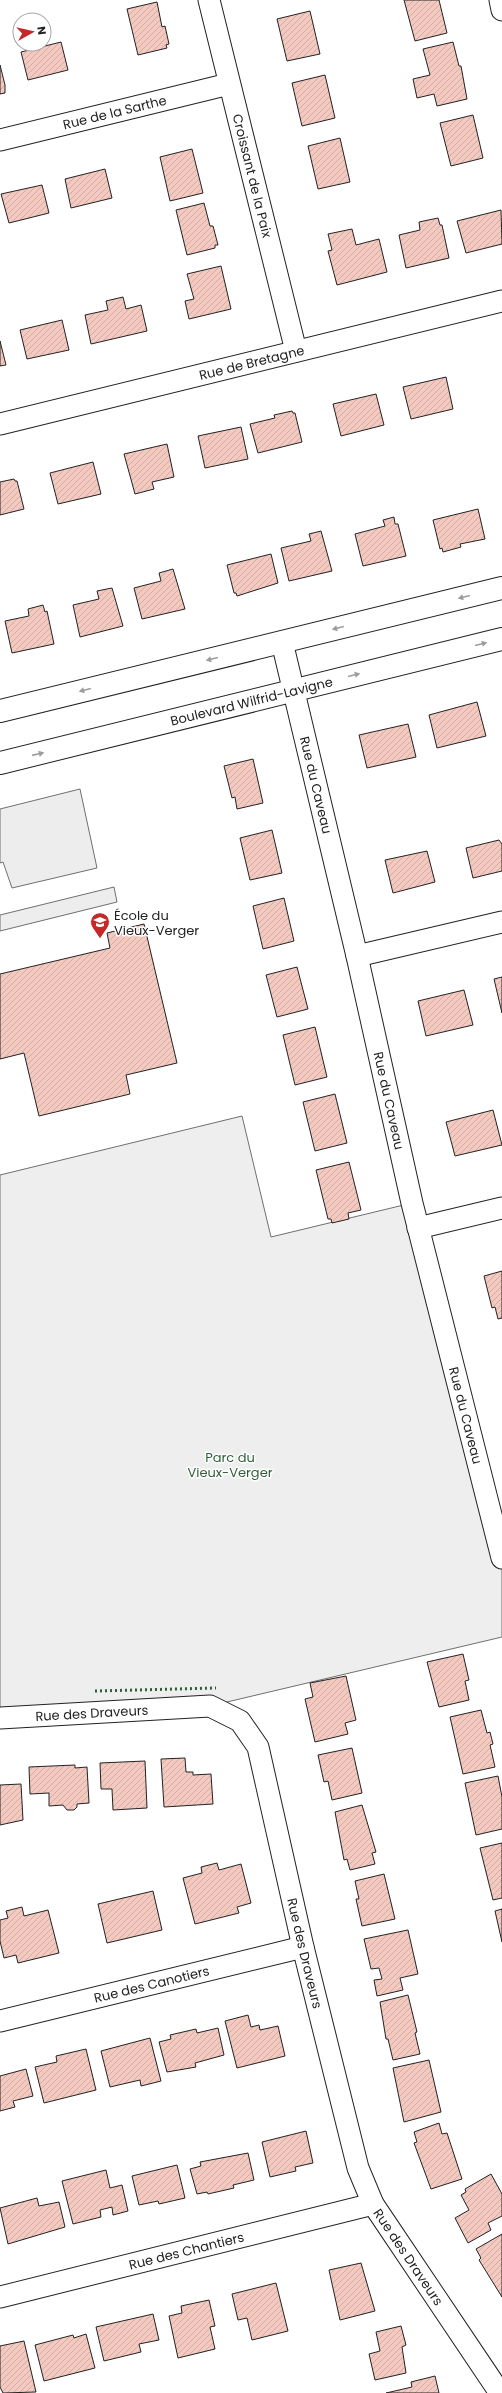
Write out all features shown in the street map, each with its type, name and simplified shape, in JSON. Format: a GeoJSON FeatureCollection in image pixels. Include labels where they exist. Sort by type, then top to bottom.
{"type":"FeatureCollection","features":[{"type":"Feature","properties":{"kind":"main road"},"geometry":{"type":"LineString","coordinates":[[0,711],[502,588]]}},
{"type":"Feature","properties":{"kind":"main road","name":"Boulevard Wilfrid-Lavigne"},"geometry":{"type":"LineString","coordinates":[[0,763],[502,639]]}},
{"type":"Feature","properties":{"kind":"street","name":"Croissant de la Paix"},"geometry":{"type":"LineString","coordinates":[[209,0],[296,351]]}},
{"type":"Feature","properties":{"kind":"street"},"geometry":{"type":"LineString","coordinates":[[500,0],[502,10]]}},
{"type":"Feature","properties":{"kind":"street","name":"Rue de la Sarthe"},"geometry":{"type":"LineString","coordinates":[[0,140],[229,84]]}},
{"type":"Feature","properties":{"kind":"street","name":"Rue de Bretagne"},"geometry":{"type":"LineString","coordinates":[[0,424],[502,300]]}},
{"type":"Feature","properties":{"kind":"street","name":"Rue du Caveau"},"geometry":{"type":"LineString","coordinates":[[282,642],[357,956],[418,1228],[497,1514],[502,1558]]}},
{"type":"Feature","properties":{"kind":"street"},"geometry":{"type":"LineString","coordinates":[[357,956],[502,922]]}},
{"type":"Feature","properties":{"kind":"street"},"geometry":{"type":"LineString","coordinates":[[418,1228],[502,1208]]}},
{"type":"Feature","properties":{"kind":"street","name":"Rue des Draveurs"},"geometry":{"type":"LineString","coordinates":[[0,1718],[210,1706],[240,1721],[258,1746],[303,1947],[358,2168],[373,2204],[500,2393]]}},
{"type":"Feature","properties":{"kind":"street","name":"Rue des Canotiers"},"geometry":{"type":"LineString","coordinates":[[0,2021],[303,1947]]}},
{"type":"Feature","properties":{"kind":"street","name":"Rue des Chantiers"},"geometry":{"type":"LineString","coordinates":[[0,2298],[373,2204]]}},
{"type":"Feature","properties":{"kind":"green space","name":"Parc du Vieux-Verger"},"geometry":{"type":"Polygon","coordinates":[[[242,1116],[271,1237],[412,1203],[502,1558],[502,1637],[210,1706],[0,1718],[0,1175],[242,1116]]]}},
{"type":"Feature","properties":{"kind":"shaded area"},"geometry":{"type":"Polygon","coordinates":[[[80,789],[97,868],[12,888],[3,862],[0,863],[0,809],[80,789]]]}},
{"type":"Feature","properties":{"kind":"shaded area"},"geometry":{"type":"Polygon","coordinates":[[[114,887],[117,902],[0,931],[0,915],[114,887]]]}},
{"type":"Feature","properties":{"kind":"building"},"geometry":{"type":"Polygon","coordinates":[[[404,0],[439,0],[447,33],[415,41],[404,0]]]}},
{"type":"Feature","properties":{"kind":"building"},"geometry":{"type":"Polygon","coordinates":[[[157,2],[162,27],[165,26],[169,44],[166,45],[167,48],[138,55],[127,9],[157,2]]]}},
{"type":"Feature","properties":{"kind":"building"},"geometry":{"type":"Polygon","coordinates":[[[310,11],[320,54],[287,61],[277,19],[310,11]]]}},
{"type":"Feature","properties":{"kind":"building"},"geometry":{"type":"Polygon","coordinates":[[[61,42],[68,70],[28,80],[21,52],[52,52],[52,44],[61,42]]]}},
{"type":"Feature","properties":{"kind":"building"},"geometry":{"type":"Polygon","coordinates":[[[453,42],[459,66],[461,66],[467,99],[437,106],[434,94],[417,98],[413,79],[430,75],[423,49],[453,42]]]}},
{"type":"Feature","properties":{"kind":"building"},"geometry":{"type":"Polygon","coordinates":[[[0,65],[5,85],[5,93],[0,94],[0,65]]]}},
{"type":"Feature","properties":{"kind":"building"},"geometry":{"type":"Polygon","coordinates":[[[325,75],[335,118],[302,126],[292,83],[325,75]]]}},
{"type":"Feature","properties":{"kind":"building"},"geometry":{"type":"Polygon","coordinates":[[[473,115],[483,158],[451,166],[440,123],[473,115]]]}},
{"type":"Feature","properties":{"kind":"building"},"geometry":{"type":"Polygon","coordinates":[[[340,138],[350,182],[318,189],[308,146],[340,138]]]}},
{"type":"Feature","properties":{"kind":"building"},"geometry":{"type":"Polygon","coordinates":[[[192,149],[203,193],[170,201],[160,157],[192,149]]]}},
{"type":"Feature","properties":{"kind":"building"},"geometry":{"type":"Polygon","coordinates":[[[105,169],[112,198],[71,208],[65,179],[105,169]]]}},
{"type":"Feature","properties":{"kind":"building"},"geometry":{"type":"Polygon","coordinates":[[[42,185],[49,213],[9,223],[1,194],[42,185]]]}},
{"type":"Feature","properties":{"kind":"building"},"geometry":{"type":"Polygon","coordinates":[[[204,203],[210,226],[213,226],[218,245],[215,245],[215,248],[187,255],[176,210],[204,203]]]}},
{"type":"Feature","properties":{"kind":"building"},"geometry":{"type":"Polygon","coordinates":[[[501,210],[502,244],[466,253],[457,221],[501,210]]]}},
{"type":"Feature","properties":{"kind":"building"},"geometry":{"type":"Polygon","coordinates":[[[438,218],[440,225],[442,225],[449,258],[406,268],[399,235],[420,230],[419,222],[438,218]]]}},
{"type":"Feature","properties":{"kind":"building"},"geometry":{"type":"Polygon","coordinates":[[[352,229],[356,245],[379,239],[387,272],[337,285],[328,251],[332,250],[328,234],[352,229]]]}},
{"type":"Feature","properties":{"kind":"building"},"geometry":{"type":"Polygon","coordinates":[[[221,266],[231,309],[189,319],[185,301],[194,299],[187,274],[221,266]]]}},
{"type":"Feature","properties":{"kind":"building"},"geometry":{"type":"Polygon","coordinates":[[[123,297],[126,309],[141,305],[147,331],[91,344],[85,315],[108,310],[106,301],[123,297]]]}},
{"type":"Feature","properties":{"kind":"building"},"geometry":{"type":"Polygon","coordinates":[[[62,320],[69,350],[27,359],[20,330],[62,320]]]}},
{"type":"Feature","properties":{"kind":"building"},"geometry":{"type":"Polygon","coordinates":[[[0,341],[6,365],[0,366],[0,341]]]}},
{"type":"Feature","properties":{"kind":"building"},"geometry":{"type":"Polygon","coordinates":[[[446,377],[453,409],[411,419],[403,387],[446,377]]]}},
{"type":"Feature","properties":{"kind":"building"},"geometry":{"type":"Polygon","coordinates":[[[376,394],[384,425],[341,436],[333,404],[376,394]]]}},
{"type":"Feature","properties":{"kind":"building"},"geometry":{"type":"Polygon","coordinates":[[[292,411],[295,413],[302,442],[258,453],[250,424],[275,418],[274,415],[292,411]]]}},
{"type":"Feature","properties":{"kind":"building"},"geometry":{"type":"Polygon","coordinates":[[[241,427],[248,459],[205,468],[198,436],[241,427]]]}},
{"type":"Feature","properties":{"kind":"building"},"geometry":{"type":"Polygon","coordinates":[[[167,444],[174,477],[152,482],[154,489],[135,494],[124,454],[167,444]]]}},
{"type":"Feature","properties":{"kind":"building"},"geometry":{"type":"Polygon","coordinates":[[[93,462],[101,494],[58,504],[50,473],[93,462]]]}},
{"type":"Feature","properties":{"kind":"building"},"geometry":{"type":"Polygon","coordinates":[[[14,479],[17,481],[24,509],[0,515],[0,482],[14,479]]]}},
{"type":"Feature","properties":{"kind":"building"},"geometry":{"type":"Polygon","coordinates":[[[478,509],[485,539],[460,544],[461,547],[443,552],[442,548],[440,549],[433,520],[478,509]]]}},
{"type":"Feature","properties":{"kind":"building"},"geometry":{"type":"Polygon","coordinates":[[[394,517],[395,524],[398,524],[406,556],[363,566],[355,534],[385,526],[383,520],[394,517]]]}},
{"type":"Feature","properties":{"kind":"building"},"geometry":{"type":"Polygon","coordinates":[[[321,531],[332,571],[289,581],[281,548],[311,541],[309,534],[321,531]]]}},
{"type":"Feature","properties":{"kind":"building"},"geometry":{"type":"Polygon","coordinates":[[[271,554],[278,583],[237,596],[236,593],[234,593],[227,565],[271,554]]]}},
{"type":"Feature","properties":{"kind":"building"},"geometry":{"type":"Polygon","coordinates":[[[173,569],[185,609],[142,619],[134,588],[161,581],[159,573],[173,569]]]}},
{"type":"Feature","properties":{"kind":"building"},"geometry":{"type":"Polygon","coordinates":[[[112,588],[123,626],[80,637],[73,605],[99,599],[97,591],[112,588]]]}},
{"type":"Feature","properties":{"kind":"building"},"geometry":{"type":"Polygon","coordinates":[[[43,605],[45,612],[47,611],[54,644],[12,653],[5,621],[29,616],[28,609],[43,605]]]}},
{"type":"Feature","properties":{"kind":"building"},"geometry":{"type":"Polygon","coordinates":[[[477,702],[486,736],[437,748],[429,715],[477,702]]]}},
{"type":"Feature","properties":{"kind":"building"},"geometry":{"type":"Polygon","coordinates":[[[408,724],[416,757],[367,768],[359,735],[408,724]]]}},
{"type":"Feature","properties":{"kind":"building"},"geometry":{"type":"Polygon","coordinates":[[[253,759],[263,803],[237,809],[235,797],[232,798],[224,766],[253,759]]]}},
{"type":"Feature","properties":{"kind":"building"},"geometry":{"type":"Polygon","coordinates":[[[272,830],[282,873],[250,880],[240,838],[272,830]]]}},
{"type":"Feature","properties":{"kind":"building"},"geometry":{"type":"Polygon","coordinates":[[[499,840],[502,844],[502,871],[473,878],[466,848],[499,840]]]}},
{"type":"Feature","properties":{"kind":"building"},"geometry":{"type":"Polygon","coordinates":[[[427,851],[435,882],[393,893],[385,860],[427,851]]]}},
{"type":"Feature","properties":{"kind":"building"},"geometry":{"type":"Polygon","coordinates":[[[284,898],[294,941],[263,949],[253,906],[284,898]]]}},
{"type":"Feature","properties":{"kind":"building"},"geometry":{"type":"Polygon","coordinates":[[[144,924],[177,1063],[126,1075],[130,1094],[39,1116],[24,1053],[0,1059],[0,974],[110,948],[107,933],[144,924]]]}},
{"type":"Feature","properties":{"kind":"building"},"geometry":{"type":"Polygon","coordinates":[[[297,967],[308,1009],[277,1017],[266,975],[297,967]]]}},
{"type":"Feature","properties":{"kind":"building"},"geometry":{"type":"Polygon","coordinates":[[[502,977],[502,1013],[494,979],[502,977]]]}},
{"type":"Feature","properties":{"kind":"building"},"geometry":{"type":"Polygon","coordinates":[[[464,990],[473,1025],[426,1036],[418,1001],[464,990]]]}},
{"type":"Feature","properties":{"kind":"building"},"geometry":{"type":"Polygon","coordinates":[[[315,1027],[327,1077],[295,1085],[283,1035],[315,1027]]]}},
{"type":"Feature","properties":{"kind":"building"},"geometry":{"type":"Polygon","coordinates":[[[335,1094],[347,1143],[315,1151],[303,1102],[335,1094]]]}},
{"type":"Feature","properties":{"kind":"building"},"geometry":{"type":"Polygon","coordinates":[[[493,1110],[502,1145],[455,1156],[446,1122],[493,1110]]]}},
{"type":"Feature","properties":{"kind":"building"},"geometry":{"type":"Polygon","coordinates":[[[349,1162],[361,1210],[348,1213],[349,1219],[332,1223],[331,1219],[328,1219],[316,1170],[349,1162]]]}},
{"type":"Feature","properties":{"kind":"building"},"geometry":{"type":"Polygon","coordinates":[[[502,1271],[502,1318],[498,1319],[495,1307],[492,1308],[484,1276],[502,1271]]]}},
{"type":"Feature","properties":{"kind":"building"},"geometry":{"type":"Polygon","coordinates":[[[463,1654],[469,1680],[465,1681],[469,1700],[439,1707],[427,1662],[463,1654]]]}},
{"type":"Feature","properties":{"kind":"building"},"geometry":{"type":"Polygon","coordinates":[[[346,1676],[356,1720],[345,1723],[348,1734],[315,1742],[305,1699],[313,1697],[310,1683],[346,1676]]]}},
{"type":"Feature","properties":{"kind":"building"},"geometry":{"type":"Polygon","coordinates":[[[481,1710],[487,1733],[490,1732],[493,1744],[490,1745],[495,1767],[463,1774],[450,1717],[481,1710]]]}},
{"type":"Feature","properties":{"kind":"building"},"geometry":{"type":"Polygon","coordinates":[[[352,1748],[362,1793],[332,1800],[328,1781],[324,1782],[318,1755],[352,1748]]]}},
{"type":"Feature","properties":{"kind":"building"},"geometry":{"type":"Polygon","coordinates":[[[185,1758],[186,1772],[193,1772],[193,1775],[211,1774],[213,1804],[164,1807],[161,1759],[185,1758]]]}},
{"type":"Feature","properties":{"kind":"building"},"geometry":{"type":"Polygon","coordinates":[[[145,1761],[147,1808],[113,1810],[112,1789],[101,1789],[100,1763],[145,1761]]]}},
{"type":"Feature","properties":{"kind":"building"},"geometry":{"type":"Polygon","coordinates":[[[75,1765],[75,1768],[87,1767],[89,1803],[77,1804],[77,1807],[74,1810],[67,1810],[63,1805],[49,1806],[49,1793],[30,1794],[29,1767],[75,1765]]]}},
{"type":"Feature","properties":{"kind":"building"},"geometry":{"type":"Polygon","coordinates":[[[498,1776],[502,1797],[502,1829],[476,1835],[465,1783],[498,1776]]]}},
{"type":"Feature","properties":{"kind":"building"},"geometry":{"type":"Polygon","coordinates":[[[21,1784],[23,1820],[0,1825],[0,1785],[21,1784]]]}},
{"type":"Feature","properties":{"kind":"building"},"geometry":{"type":"Polygon","coordinates":[[[362,1805],[376,1852],[372,1853],[375,1864],[350,1870],[347,1859],[344,1860],[335,1812],[362,1805]]]}},
{"type":"Feature","properties":{"kind":"building"},"geometry":{"type":"Polygon","coordinates":[[[502,1843],[502,1898],[493,1900],[480,1848],[502,1843]]]}},
{"type":"Feature","properties":{"kind":"building"},"geometry":{"type":"Polygon","coordinates":[[[217,1863],[219,1870],[241,1864],[251,1903],[237,1907],[239,1913],[195,1924],[183,1878],[202,1873],[201,1867],[217,1863]]]}},
{"type":"Feature","properties":{"kind":"building"},"geometry":{"type":"Polygon","coordinates":[[[384,1874],[395,1919],[362,1926],[356,1899],[359,1899],[355,1881],[384,1874]]]}},
{"type":"Feature","properties":{"kind":"building"},"geometry":{"type":"Polygon","coordinates":[[[153,1891],[162,1930],[107,1943],[98,1904],[153,1891]]]}},
{"type":"Feature","properties":{"kind":"building"},"geometry":{"type":"Polygon","coordinates":[[[22,1907],[24,1916],[48,1910],[59,1953],[18,1963],[16,1955],[4,1958],[0,1941],[0,1920],[8,1918],[6,1911],[22,1907]]]}},
{"type":"Feature","properties":{"kind":"building"},"geometry":{"type":"Polygon","coordinates":[[[502,1909],[502,1942],[495,1911],[502,1909]]]}},
{"type":"Feature","properties":{"kind":"building"},"geometry":{"type":"Polygon","coordinates":[[[408,1930],[418,1974],[400,1978],[403,1990],[377,1996],[374,1980],[382,1979],[379,1968],[371,1969],[364,1939],[408,1930]]]}},
{"type":"Feature","properties":{"kind":"building"},"geometry":{"type":"Polygon","coordinates":[[[408,1995],[417,2032],[415,2033],[420,2054],[393,2060],[388,2039],[386,2039],[380,2002],[408,1995]]]}},
{"type":"Feature","properties":{"kind":"building"},"geometry":{"type":"Polygon","coordinates":[[[248,2015],[251,2027],[259,2025],[260,2030],[278,2026],[285,2056],[237,2068],[225,2021],[248,2015]]]}},
{"type":"Feature","properties":{"kind":"building"},"geometry":{"type":"Polygon","coordinates":[[[218,2028],[224,2055],[195,2063],[196,2067],[167,2072],[159,2042],[171,2039],[170,2035],[196,2029],[197,2033],[218,2028]]]}},
{"type":"Feature","properties":{"kind":"building"},"geometry":{"type":"Polygon","coordinates":[[[150,2038],[161,2081],[141,2086],[140,2080],[110,2087],[101,2051],[150,2038]]]}},
{"type":"Feature","properties":{"kind":"building"},"geometry":{"type":"Polygon","coordinates":[[[86,2049],[96,2090],[44,2103],[35,2067],[57,2062],[56,2056],[86,2049]]]}},
{"type":"Feature","properties":{"kind":"building"},"geometry":{"type":"Polygon","coordinates":[[[429,2060],[441,2112],[404,2122],[393,2068],[429,2060]]]}},
{"type":"Feature","properties":{"kind":"building"},"geometry":{"type":"Polygon","coordinates":[[[26,2069],[33,2096],[13,2101],[15,2107],[0,2111],[0,2076],[26,2069]]]}},
{"type":"Feature","properties":{"kind":"building"},"geometry":{"type":"Polygon","coordinates":[[[439,2123],[442,2134],[447,2133],[462,2179],[431,2189],[414,2143],[417,2142],[414,2132],[439,2123]]]}},
{"type":"Feature","properties":{"kind":"building"},"geometry":{"type":"Polygon","coordinates":[[[306,2131],[313,2163],[295,2167],[296,2171],[270,2177],[262,2142],[306,2131]]]}},
{"type":"Feature","properties":{"kind":"building"},"geometry":{"type":"Polygon","coordinates":[[[248,2153],[254,2180],[233,2185],[234,2188],[208,2194],[207,2192],[197,2194],[190,2169],[201,2166],[200,2162],[248,2153]]]}},
{"type":"Feature","properties":{"kind":"building"},"geometry":{"type":"Polygon","coordinates":[[[177,2165],[185,2198],[159,2204],[158,2201],[139,2205],[132,2176],[177,2165]]]}},
{"type":"Feature","properties":{"kind":"building"},"geometry":{"type":"Polygon","coordinates":[[[106,2170],[110,2188],[122,2185],[128,2211],[113,2215],[112,2207],[100,2210],[101,2217],[73,2224],[62,2181],[106,2170]]]}},
{"type":"Feature","properties":{"kind":"building"},"geometry":{"type":"Polygon","coordinates":[[[491,2174],[502,2194],[502,2216],[488,2223],[491,2230],[468,2243],[455,2218],[469,2210],[461,2195],[466,2192],[465,2189],[491,2174]]]}},
{"type":"Feature","properties":{"kind":"building"},"geometry":{"type":"Polygon","coordinates":[[[37,2198],[39,2206],[59,2202],[65,2227],[8,2244],[0,2208],[37,2198]]]}},
{"type":"Feature","properties":{"kind":"building"},"geometry":{"type":"Polygon","coordinates":[[[502,2234],[502,2297],[479,2260],[481,2258],[476,2249],[502,2234]]]}},
{"type":"Feature","properties":{"kind":"building"},"geometry":{"type":"Polygon","coordinates":[[[361,2263],[375,2311],[340,2320],[329,2270],[361,2263]]]}},
{"type":"Feature","properties":{"kind":"building"},"geometry":{"type":"Polygon","coordinates":[[[276,2283],[288,2331],[252,2340],[247,2318],[238,2320],[232,2294],[276,2283]]]}},
{"type":"Feature","properties":{"kind":"building"},"geometry":{"type":"Polygon","coordinates":[[[209,2300],[215,2326],[210,2327],[215,2349],[178,2358],[169,2316],[182,2313],[181,2306],[209,2300]]]}},
{"type":"Feature","properties":{"kind":"building"},"geometry":{"type":"Polygon","coordinates":[[[153,2314],[159,2340],[139,2344],[141,2352],[104,2361],[96,2327],[153,2314]]]}},
{"type":"Feature","properties":{"kind":"building"},"geometry":{"type":"Polygon","coordinates":[[[401,2326],[406,2345],[402,2347],[406,2373],[375,2380],[369,2354],[380,2351],[376,2332],[401,2326]]]}},
{"type":"Feature","properties":{"kind":"building"},"geometry":{"type":"Polygon","coordinates":[[[86,2334],[95,2368],[44,2381],[35,2345],[73,2335],[74,2338],[86,2334]]]}},
{"type":"Feature","properties":{"kind":"building"},"geometry":{"type":"Polygon","coordinates":[[[24,2341],[36,2392],[3,2393],[0,2387],[0,2346],[24,2341]]]}},
{"type":"Feature","properties":{"kind":"building"},"geometry":{"type":"Polygon","coordinates":[[[435,2376],[439,2393],[386,2393],[412,2387],[411,2382],[435,2376]]]}},
{"type":"Feature","properties":{"kind":"hedge"},"geometry":{"type":"LineString","coordinates":[[95,1691],[216,1688]]}},
{"type":"Feature","properties":{"kind":"place","name":"École du Vieux-Verger"},"geometry":{"type":"Point","coordinates":[100,939]}}]}
